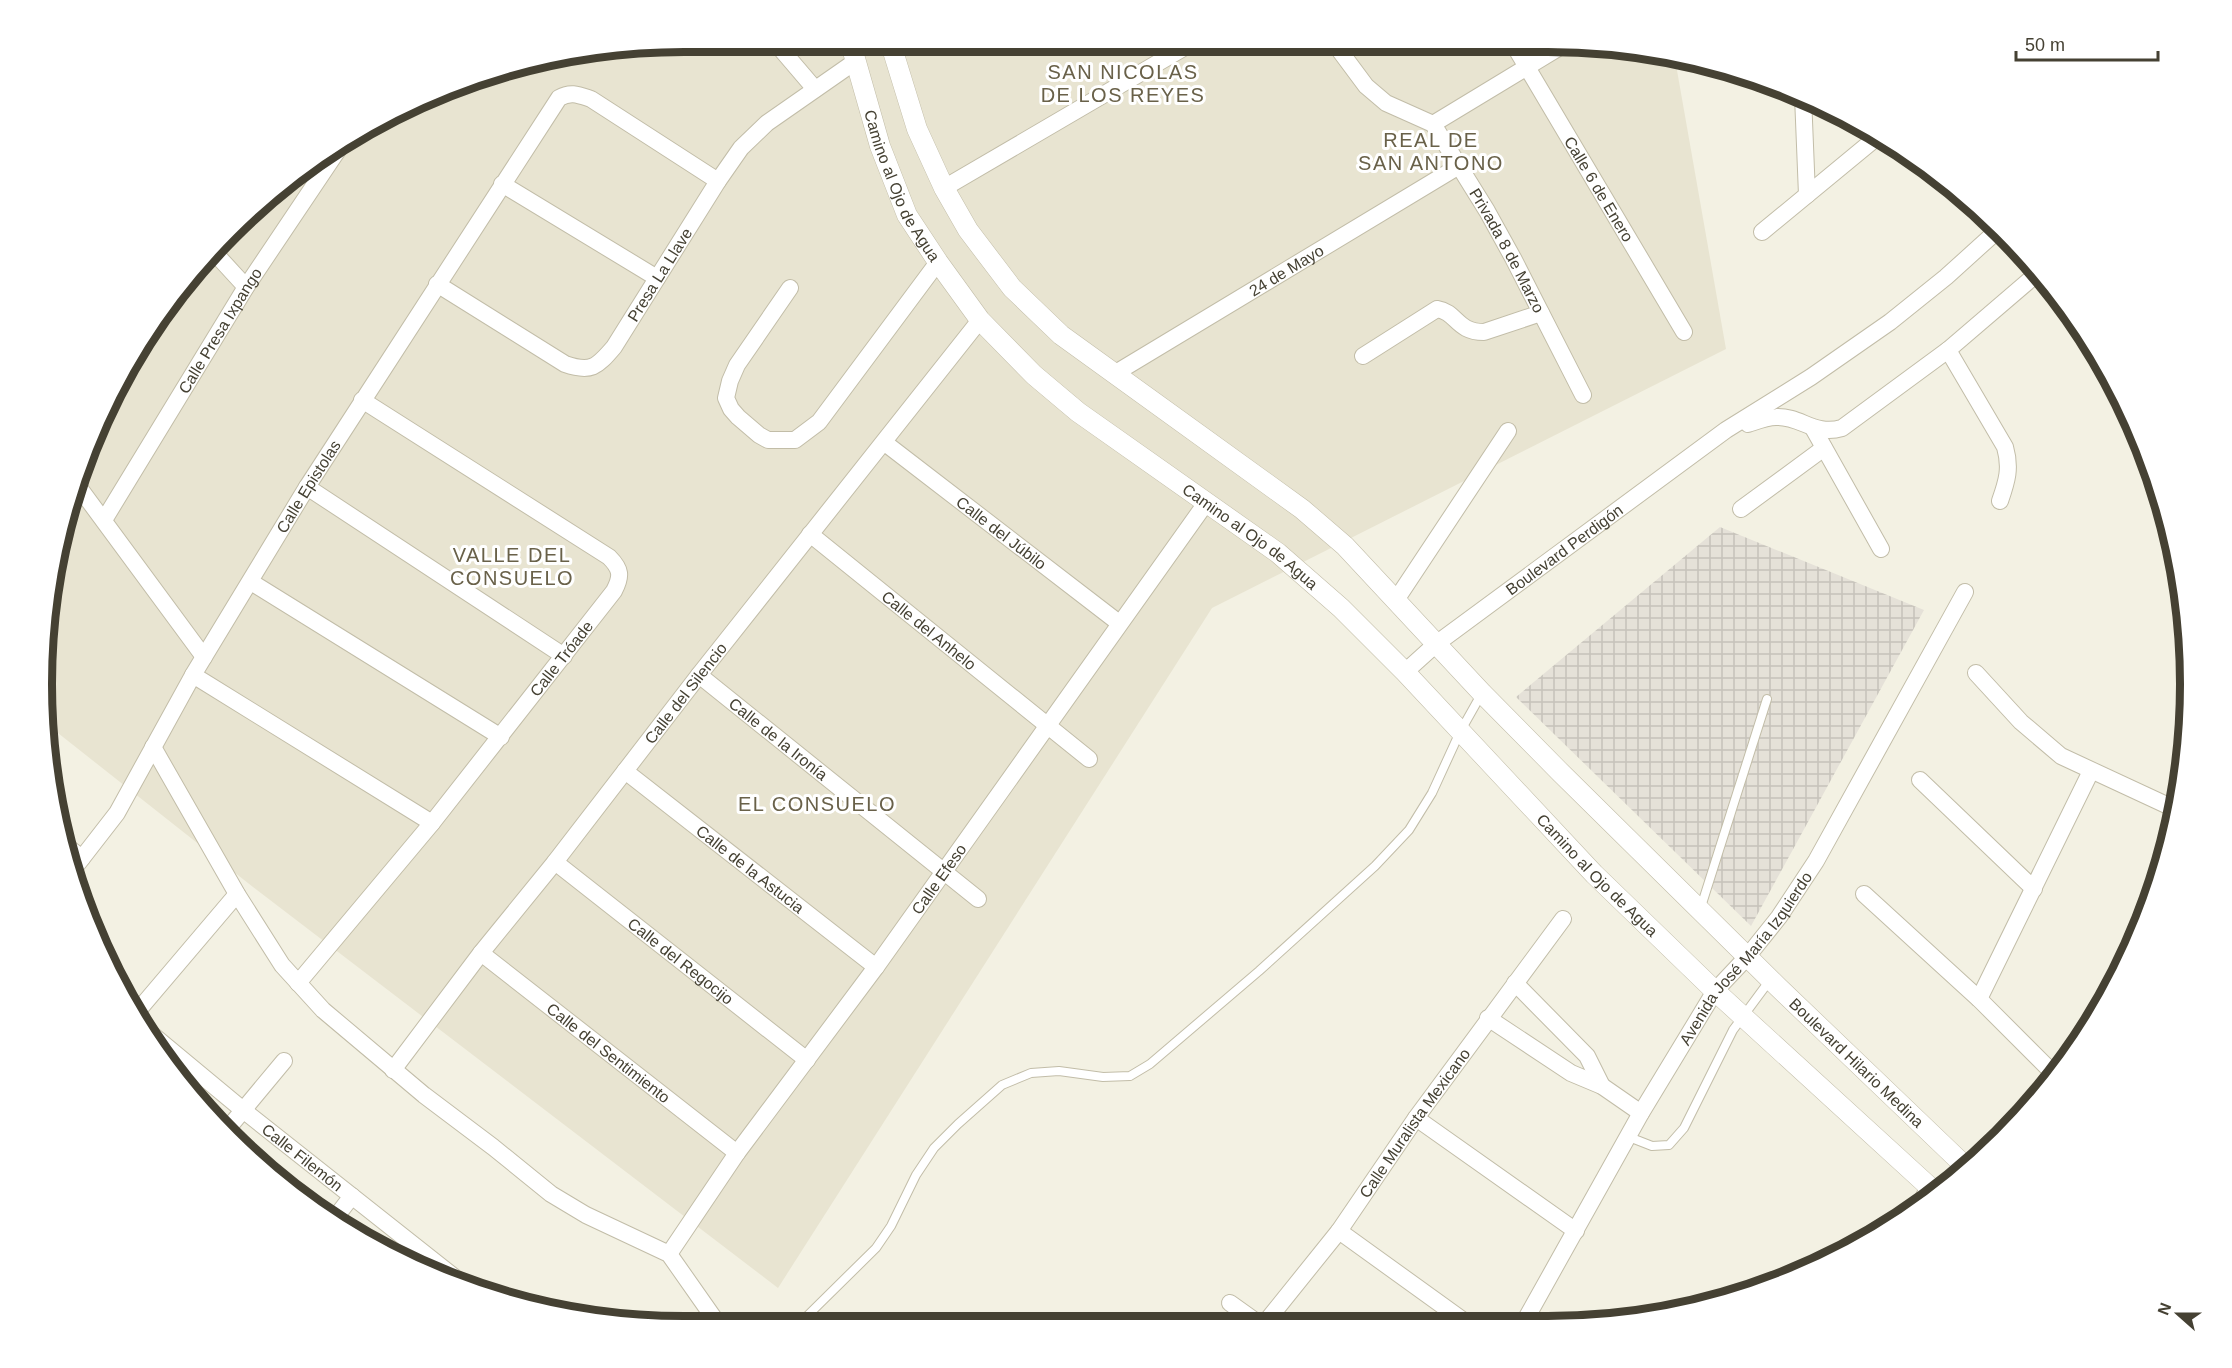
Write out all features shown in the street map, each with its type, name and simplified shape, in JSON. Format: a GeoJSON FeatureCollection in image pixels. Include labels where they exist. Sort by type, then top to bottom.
{"type":"FeatureCollection","features":[{"type":"Feature","properties":{"kind":"street"},"geometry":{"type":"LineString","coordinates":[[783,52],[815,89]]}},
{"type":"Feature","properties":{"kind":"street","name":"Camino al Ojo de Agua"},"geometry":{"type":"LineString","coordinates":[[893,52],[917,129],[944,188],[968,230],[1012,288],[1061,335],[1302,509],[1345,546],[1482,693],[1747,957]]}},
{"type":"Feature","properties":{"kind":"street"},"geometry":{"type":"LineString","coordinates":[[944,188],[1178,52]]}},
{"type":"Feature","properties":{"kind":"street"},"geometry":{"type":"LineString","coordinates":[[1340,52],[1366,86],[1386,103],[1433,124],[1551,52]]}},
{"type":"Feature","properties":{"kind":"street","name":"Calle 6 de Enero"},"geometry":{"type":"LineString","coordinates":[[1518,52],[1684,332]]}},
{"type":"Feature","properties":{"kind":"street","name":"Presa La Llave"},"geometry":{"type":"LineString","coordinates":[[436,284],[565,364],[579,369],[590,369],[602,361],[614,347],[741,148],[767,123],[815,89],[854,54]]}},
{"type":"Feature","properties":{"kind":"street","name":"Camino al Ojo de Agua"},"geometry":{"type":"LineString","coordinates":[[854,54],[880,146],[907,214],[980,320],[1034,375],[1078,412],[1278,553],[1341,608],[1405,672],[1594,874],[1715,992]]}},
{"type":"Feature","properties":{"kind":"street","name":"Calle Epistolas"},"geometry":{"type":"LineString","coordinates":[[79,863],[117,813],[193,675],[307,487],[552,107],[566,94],[577,94],[591,99],[718,181]]}},
{"type":"Feature","properties":{"kind":"street"},"geometry":{"type":"LineString","coordinates":[[1803,107],[1807,195]]}},
{"type":"Feature","properties":{"kind":"street","name":"Privada 8 de Marzo"},"geometry":{"type":"LineString","coordinates":[[1433,124],[1514,258],[1583,395]]}},
{"type":"Feature","properties":{"kind":"street"},"geometry":{"type":"LineString","coordinates":[[1762,232],[1872,142]]}},
{"type":"Feature","properties":{"kind":"street","name":"Calle Presa Ixpango"},"geometry":{"type":"LineString","coordinates":[[104,520],[246,287],[331,161]]}},
{"type":"Feature","properties":{"kind":"street","name":"24 de Mayo"},"geometry":{"type":"LineString","coordinates":[[1114,374],[1459,166]]}},
{"type":"Feature","properties":{"kind":"street"},"geometry":{"type":"LineString","coordinates":[[502,184],[657,278]]}},
{"type":"Feature","properties":{"kind":"street","name":"Boulevard Perdigón"},"geometry":{"type":"LineString","coordinates":[[1405,672],[1436,644],[1726,430],[1812,377],[1890,322],[1946,277],[1993,235]]}},
{"type":"Feature","properties":{"kind":"street"},"geometry":{"type":"LineString","coordinates":[[219,257],[246,287]]}},
{"type":"Feature","properties":{"kind":"street"},"geometry":{"type":"LineString","coordinates":[[790,288],[738,365],[730,381],[726,398],[738,417],[768,440],[795,440],[819,422],[938,262]]}},
{"type":"Feature","properties":{"kind":"street","name":"Boulevard Perdigón"},"geometry":{"type":"LineString","coordinates":[[1726,430],[1776,417],[1787,418],[1830,432],[1842,428],[1948,350],[2031,278]]}},
{"type":"Feature","properties":{"kind":"street"},"geometry":{"type":"LineString","coordinates":[[1363,356],[1437,309],[1446,311],[1462,328],[1474,332],[1484,332],[1541,313]]}},
{"type":"Feature","properties":{"kind":"street","name":"Calle del Silencio"},"geometry":{"type":"LineString","coordinates":[[393,1070],[481,953],[980,320]]}},
{"type":"Feature","properties":{"kind":"street"},"geometry":{"type":"LineString","coordinates":[[1948,350],[2005,447],[2009,461],[2009,476],[2001,501]]}},
{"type":"Feature","properties":{"kind":"street","name":"Calle Tróade"},"geometry":{"type":"LineString","coordinates":[[298,983],[432,824],[614,591],[620,579],[619,567],[609,557],[362,400]]}},
{"type":"Feature","properties":{"kind":"street"},"geometry":{"type":"LineString","coordinates":[[1813,428],[1881,549]]}},
{"type":"Feature","properties":{"kind":"street"},"geometry":{"type":"LineString","coordinates":[[1396,600],[1508,430]]}},
{"type":"Feature","properties":{"kind":"street","name":"Calle del Júbilo"},"geometry":{"type":"LineString","coordinates":[[885,443],[1119,623]]}},
{"type":"Feature","properties":{"kind":"street"},"geometry":{"type":"LineString","coordinates":[[1741,509],[1824,448]]}},
{"type":"Feature","properties":{"kind":"street"},"geometry":{"type":"LineString","coordinates":[[307,487],[564,656]]}},
{"type":"Feature","properties":{"kind":"street"},"geometry":{"type":"LineString","coordinates":[[83,492],[204,657]]}},
{"type":"Feature","properties":{"kind":"street","name":"Calle Efeso"},"geometry":{"type":"LineString","coordinates":[[669,1254],[737,1152],[876,967],[1206,503]]}},
{"type":"Feature","properties":{"kind":"street","name":"Calle del Anhelo"},"geometry":{"type":"LineString","coordinates":[[810,534],[1089,759]]}},
{"type":"Feature","properties":{"kind":"street"},"geometry":{"type":"LineString","coordinates":[[251,582],[501,737]]}},
{"type":"Feature","properties":{"kind":"street","name":"Avenida José María Izquierdo"},"geometry":{"type":"LineString","coordinates":[[1528,1316],[1641,1113],[1715,992],[1779,917],[1816,861],[1965,592]]}},
{"type":"Feature","properties":{"kind":"street"},"geometry":{"type":"LineString","coordinates":[[1976,673],[2021,722],[2061,756],[2167,805]]}},
{"type":"Feature","properties":{"kind":"street"},"geometry":{"type":"LineString","coordinates":[[193,675],[432,824]]}},
{"type":"Feature","properties":{"kind":"street","name":"Calle de la Ironía"},"geometry":{"type":"LineString","coordinates":[[699,675],[978,899]]}},
{"type":"Feature","properties":{"kind":"street"},"geometry":{"type":"LineString","coordinates":[[153,747],[237,894],[282,965],[323,1010],[393,1070],[551,1194],[586,1215],[669,1254],[712,1316]]}},
{"type":"Feature","properties":{"kind":"street","name":"Calle de la Astucia"},"geometry":{"type":"LineString","coordinates":[[625,771],[876,967]]}},
{"type":"Feature","properties":{"kind":"street"},"geometry":{"type":"LineString","coordinates":[[1979,999],[2091,771]]}},
{"type":"Feature","properties":{"kind":"street"},"geometry":{"type":"LineString","coordinates":[[1920,780],[2034,889]]}},
{"type":"Feature","properties":{"kind":"street","name":"Calle del Regocijo"},"geometry":{"type":"LineString","coordinates":[[555,862],[807,1060]]}},
{"type":"Feature","properties":{"kind":"street"},"geometry":{"type":"LineString","coordinates":[[141,1007],[237,894]]}},
{"type":"Feature","properties":{"kind":"street"},"geometry":{"type":"LineString","coordinates":[[1864,894],[1979,999],[2049,1069]]}},
{"type":"Feature","properties":{"kind":"street","name":"Calle Muralista Mexicano"},"geometry":{"type":"LineString","coordinates":[[1271,1316],[1338,1231],[1488,1018],[1563,919]]}},
{"type":"Feature","properties":{"kind":"street","name":"Calle del Sentimiento"},"geometry":{"type":"LineString","coordinates":[[481,953],[737,1152]]}},
{"type":"Feature","properties":{"kind":"street","name":"Boulevard Hilario Medina"},"geometry":{"type":"LineString","coordinates":[[1747,957],[1961,1162]]}},
{"type":"Feature","properties":{"kind":"street"},"geometry":{"type":"LineString","coordinates":[[1515,983],[1587,1056],[1602,1086]]}},
{"type":"Feature","properties":{"kind":"street"},"geometry":{"type":"LineString","coordinates":[[1715,992],[1743,1016],[1924,1191]]}},
{"type":"Feature","properties":{"kind":"street"},"geometry":{"type":"LineString","coordinates":[[1488,1018],[1571,1073],[1602,1086],[1641,1113]]}},
{"type":"Feature","properties":{"kind":"street","name":"Calle Filemón"},"geometry":{"type":"LineString","coordinates":[[169,1048],[441,1267]]}},
{"type":"Feature","properties":{"kind":"street"},"geometry":{"type":"LineString","coordinates":[[231,1125],[284,1061]]}},
{"type":"Feature","properties":{"kind":"street"},"geometry":{"type":"LineString","coordinates":[[1416,1118],[1576,1231]]}},
{"type":"Feature","properties":{"kind":"street"},"geometry":{"type":"LineString","coordinates":[[339,1213],[352,1196]]}},
{"type":"Feature","properties":{"kind":"street"},"geometry":{"type":"LineString","coordinates":[[1338,1231],[1457,1316]]}},
{"type":"Feature","properties":{"kind":"street"},"geometry":{"type":"LineString","coordinates":[[1230,1303],[1248,1316]]}},
{"type":"Feature","properties":{"kind":"lane"},"geometry":{"type":"LineString","coordinates":[[807,1316],[876,1248],[891,1226],[916,1175],[934,1148],[1002,1085],[1031,1073],[1059,1071],[1103,1077],[1130,1076],[1150,1065],[1375,866],[1408,830],[1432,793],[1460,732],[1482,693]]}},
{"type":"Feature","properties":{"kind":"lane"},"geometry":{"type":"LineString","coordinates":[[1700,910],[1767,699]]}},
{"type":"Feature","properties":{"kind":"lane"},"geometry":{"type":"LineString","coordinates":[[1629,1137],[1652,1146],[1669,1145],[1684,1128],[1733,1030],[1770,980]]}},
{"type":"Feature","properties":{"kind":"shaded area"},"geometry":{"type":"Polygon","coordinates":[[[684,52],[1548,52],[1630,58],[1676,66],[1726,349],[1212,608],[778,1288],[253,887],[55,730],[52,684],[58,602],[74,521],[86,481],[118,405],[159,333],[209,268],[237,237],[300,183],[368,137],[442,101],[481,86],[561,65],[643,54],[684,52]]]}},
{"type":"Feature","properties":{"kind":"shaded area"},"geometry":{"type":"Polygon","coordinates":[[[1720,527],[1924,610],[1751,926],[1516,697],[1720,527]]]}},
{"type":"Feature","properties":{"kind":"district","name":"SAN NICOLAS DE LOS REYES"},"geometry":{"type":"Point","coordinates":[1123,84]}},
{"type":"Feature","properties":{"kind":"district","name":"REAL DE SAN ANTONO"},"geometry":{"type":"Point","coordinates":[1431,152]}},
{"type":"Feature","properties":{"kind":"district","name":"VALLE DEL CONSUELO"},"geometry":{"type":"Point","coordinates":[512,566]}},
{"type":"Feature","properties":{"kind":"district","name":"EL CONSUELO"},"geometry":{"type":"Point","coordinates":[817,804]}}]}
